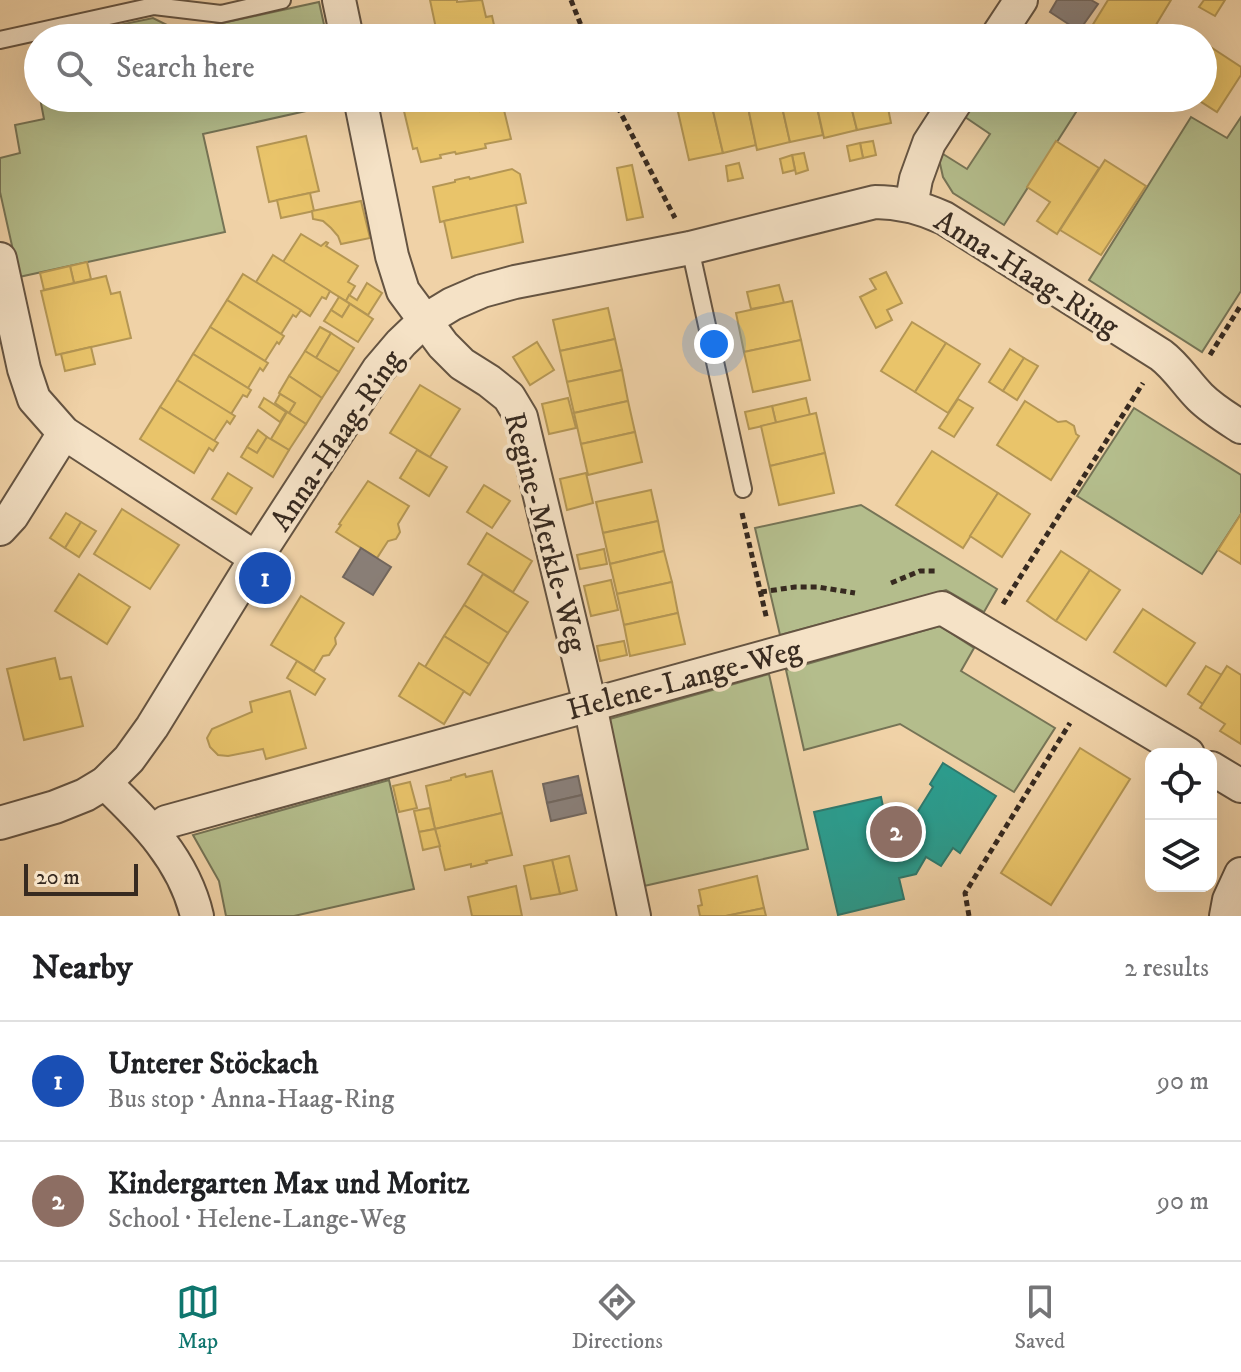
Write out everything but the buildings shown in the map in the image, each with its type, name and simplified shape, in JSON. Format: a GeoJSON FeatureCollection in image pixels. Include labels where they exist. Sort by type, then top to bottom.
{"type":"FeatureCollection","features":[{"type":"Feature","properties":{"kind":"street"},"geometry":{"type":"LineString","coordinates":[[339,0],[344,24]]}},
{"type":"Feature","properties":{"kind":"street"},"geometry":{"type":"LineString","coordinates":[[1005,24],[1021,0]]}},
{"type":"Feature","properties":{"kind":"street","name":"Regine-Merkle-Weg"},"geometry":{"type":"LineString","coordinates":[[363,112],[392,256],[403,291],[443,345],[462,364],[509,397],[521,417],[590,705],[634,916]]}},
{"type":"Feature","properties":{"kind":"street"},"geometry":{"type":"LineString","coordinates":[[911,206],[916,179],[929,143],[949,112]]}},
{"type":"Feature","properties":{"kind":"street","name":"Anna-Haag-Ring"},"geometry":{"type":"LineString","coordinates":[[2,821],[55,807],[85,795],[105,783],[129,759],[378,370],[424,321],[482,291],[690,248],[875,202],[893,202],[944,218],[1161,355],[1211,407],[1241,427]]}},
{"type":"Feature","properties":{"kind":"street"},"geometry":{"type":"LineString","coordinates":[[0,259],[24,369],[34,399],[64,433],[256,558]]}},
{"type":"Feature","properties":{"kind":"street"},"geometry":{"type":"LineString","coordinates":[[0,529],[12,516],[64,433]]}},
{"type":"Feature","properties":{"kind":"street","name":"Helene-Lange-Weg"},"geometry":{"type":"LineString","coordinates":[[154,832],[166,822],[942,608],[1178,748]]}},
{"type":"Feature","properties":{"kind":"street"},"geometry":{"type":"LineString","coordinates":[[1217,772],[1241,786]]}},
{"type":"Feature","properties":{"kind":"street"},"geometry":{"type":"LineString","coordinates":[[105,783],[169,851],[181,872],[197,916]]}},
{"type":"Feature","properties":{"kind":"street"},"geometry":{"type":"LineString","coordinates":[[1226,916],[1229,900],[1241,874]]}},
{"type":"Feature","properties":{"kind":"lane"},"geometry":{"type":"LineString","coordinates":[[72,24],[154,6],[221,14],[282,0]]}},
{"type":"Feature","properties":{"kind":"lane"},"geometry":{"type":"LineString","coordinates":[[0,40],[24,35]]}},
{"type":"Feature","properties":{"kind":"lane"},"geometry":{"type":"LineString","coordinates":[[690,248],[743,489]]}},
{"type":"Feature","properties":{"kind":"path"},"geometry":{"type":"LineString","coordinates":[[571,0],[580,24]]}},
{"type":"Feature","properties":{"kind":"path"},"geometry":{"type":"LineString","coordinates":[[620,112],[690,248]]}},
{"type":"Feature","properties":{"kind":"path"},"geometry":{"type":"LineString","coordinates":[[1191,386],[1241,305]]}},
{"type":"Feature","properties":{"kind":"path"},"geometry":{"type":"LineString","coordinates":[[985,633],[1161,355]]}},
{"type":"Feature","properties":{"kind":"path"},"geometry":{"type":"LineString","coordinates":[[743,489],[739,498],[775,654]]}},
{"type":"Feature","properties":{"kind":"path"},"geometry":{"type":"LineString","coordinates":[[969,916],[965,893],[1088,695]]}},
{"type":"Feature","properties":{"kind":"green space"},"geometry":{"type":"Polygon","coordinates":[[[319,2],[324,24],[218,24],[319,2]]]}},
{"type":"Feature","properties":{"kind":"green space"},"geometry":{"type":"Polygon","coordinates":[[[153,18],[165,24],[124,24],[153,18]]]}},
{"type":"Feature","properties":{"kind":"green space"},"geometry":{"type":"Polygon","coordinates":[[[43,112],[302,112],[203,134],[225,232],[19,277],[0,192],[0,158],[20,153],[15,125],[44,119],[43,112]]]}},
{"type":"Feature","properties":{"kind":"green space"},"geometry":{"type":"Polygon","coordinates":[[[968,112],[1076,112],[1004,225],[953,193],[943,177],[939,159],[943,154],[967,169],[990,134],[965,117],[968,112]]]}},
{"type":"Feature","properties":{"kind":"green space"},"geometry":{"type":"Polygon","coordinates":[[[1191,117],[1227,138],[1241,117],[1241,291],[1202,352],[1089,280],[1191,117]]]}},
{"type":"Feature","properties":{"kind":"green space"},"geometry":{"type":"Polygon","coordinates":[[[1134,408],[1241,475],[1241,514],[1202,574],[1077,496],[1134,408]]]}},
{"type":"Feature","properties":{"kind":"green space"},"geometry":{"type":"Polygon","coordinates":[[[861,505],[997,589],[984,612],[946,590],[780,635],[755,528],[861,505]]]}},
{"type":"Feature","properties":{"kind":"green space"},"geometry":{"type":"Polygon","coordinates":[[[940,626],[974,648],[961,671],[1055,728],[1014,792],[900,724],[804,750],[786,670],[940,626]]]}},
{"type":"Feature","properties":{"kind":"green space"},"geometry":{"type":"Polygon","coordinates":[[[769,674],[808,849],[644,886],[606,720],[769,674]]]}},
{"type":"Feature","properties":{"kind":"green space"},"geometry":{"type":"Polygon","coordinates":[[[389,780],[414,889],[294,916],[226,916],[219,881],[193,835],[389,780]]]}},
{"type":"Feature","properties":{"kind":"place","name":"Unterer Stöckach"},"geometry":{"type":"Point","coordinates":[265,578]}},
{"type":"Feature","properties":{"kind":"place","name":"Kindergarten Max und Moritz"},"geometry":{"type":"Point","coordinates":[896,832]}}]}
